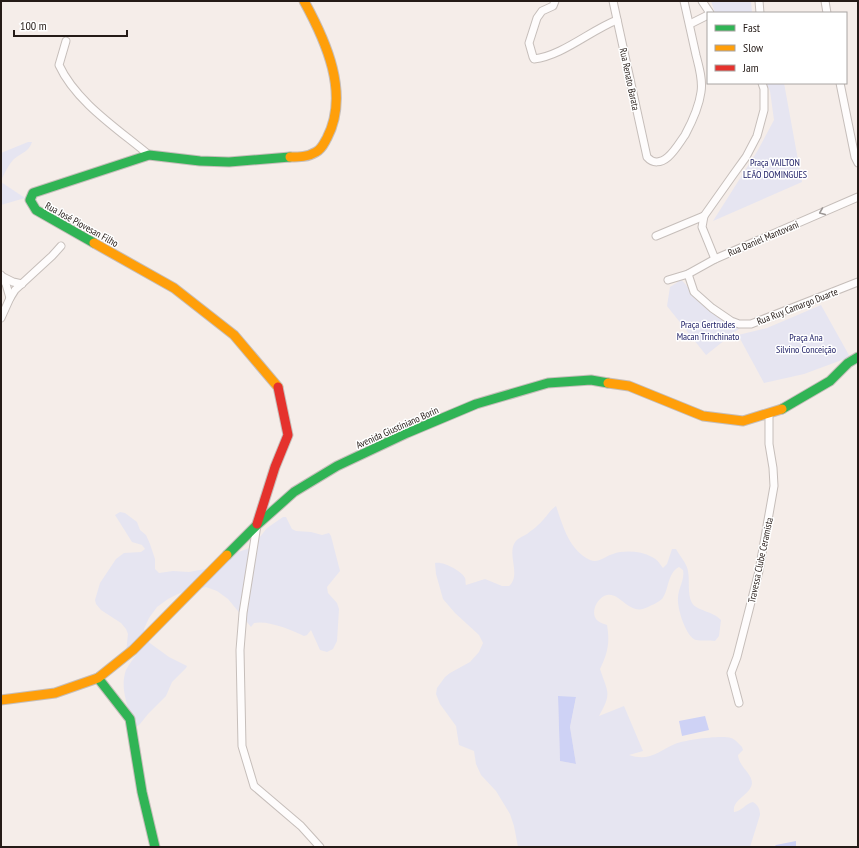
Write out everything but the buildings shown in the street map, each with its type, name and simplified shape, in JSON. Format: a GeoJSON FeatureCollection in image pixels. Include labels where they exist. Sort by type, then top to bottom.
{"type":"FeatureCollection","features":[{"type":"Feature","properties":{"kind":"street","name":"Rua José Piovesan Filho"},"geometry":{"type":"LineString","coordinates":[[257,525],[275,467],[288,435],[280,388],[234,335],[174,288],[36,210],[30,200],[33,193],[149,155],[200,161],[229,162],[308,156],[317,153],[324,146],[332,130],[337,104],[335,85],[327,56],[311,13],[304,1]]}},
{"type":"Feature","properties":{"kind":"street"},"geometry":{"type":"LineString","coordinates":[[555,1],[553,6],[542,11],[537,18],[529,43],[534,59],[565,48],[607,24],[617,20]]}},
{"type":"Feature","properties":{"kind":"street","name":"Rua Renato Barata"},"geometry":{"type":"LineString","coordinates":[[613,1],[647,157],[651,161],[662,161],[670,156],[680,143],[690,125],[702,91],[701,78],[690,24]]}},
{"type":"Feature","properties":{"kind":"street"},"geometry":{"type":"LineString","coordinates":[[684,1],[690,24],[707,15]]}},
{"type":"Feature","properties":{"kind":"street"},"geometry":{"type":"LineString","coordinates":[[702,1],[708,12]]}},
{"type":"Feature","properties":{"kind":"street"},"geometry":{"type":"LineString","coordinates":[[759,1],[760,12]]}},
{"type":"Feature","properties":{"kind":"street"},"geometry":{"type":"LineString","coordinates":[[825,1],[828,12]]}},
{"type":"Feature","properties":{"kind":"street"},"geometry":{"type":"LineString","coordinates":[[66,41],[59,64],[63,74],[82,99],[149,155]]}},
{"type":"Feature","properties":{"kind":"street"},"geometry":{"type":"LineString","coordinates":[[714,259],[702,227],[704,216],[746,157],[757,136],[764,110],[764,89],[762,84]]}},
{"type":"Feature","properties":{"kind":"street"},"geometry":{"type":"LineString","coordinates":[[840,84],[858,162]]}},
{"type":"Feature","properties":{"kind":"street","name":"Rua Daniel Mantovani"},"geometry":{"type":"LineString","coordinates":[[668,280],[688,274],[714,259],[858,197]]}},
{"type":"Feature","properties":{"kind":"street"},"geometry":{"type":"LineString","coordinates":[[656,236],[704,216]]}},
{"type":"Feature","properties":{"kind":"street"},"geometry":{"type":"LineString","coordinates":[[1,318],[10,298],[22,284],[61,246]]}},
{"type":"Feature","properties":{"kind":"street","name":"Rua Ruy Camargo Duarte"},"geometry":{"type":"LineString","coordinates":[[688,274],[694,292],[730,321],[739,324],[751,324],[858,282]]}},
{"type":"Feature","properties":{"kind":"street"},"geometry":{"type":"LineString","coordinates":[[2,276],[13,282],[22,284]]}},
{"type":"Feature","properties":{"kind":"street"},"geometry":{"type":"LineString","coordinates":[[2,276],[10,298]]}},
{"type":"Feature","properties":{"kind":"street","name":"Avenida Giustiniano Borin"},"geometry":{"type":"LineString","coordinates":[[1,700],[55,693],[98,678],[133,650],[257,525],[294,492],[337,466],[407,433],[476,404],[548,383],[592,380],[630,386],[704,416],[743,421],[782,410],[830,380],[848,363],[858,357]]}},
{"type":"Feature","properties":{"kind":"street","name":"Travessa Clube Ceramista"},"geometry":{"type":"LineString","coordinates":[[739,703],[730,673],[737,657],[759,571],[774,486],[769,444],[769,414]]}},
{"type":"Feature","properties":{"kind":"street"},"geometry":{"type":"LineString","coordinates":[[257,525],[243,613],[240,650],[242,746],[254,786],[301,826],[320,847]]}},
{"type":"Feature","properties":{"kind":"street"},"geometry":{"type":"LineString","coordinates":[[98,678],[130,719],[142,792],[155,847]]}},
{"type":"Feature","properties":{"kind":"green space"},"geometry":{"type":"Polygon","coordinates":[[[711,1],[751,1],[752,12],[715,12],[711,1]]]}},
{"type":"Feature","properties":{"kind":"green space","name":"Praça VAILTON LEÃO DOMINGUES"},"geometry":{"type":"Polygon","coordinates":[[[766,84],[784,84],[802,182],[713,221],[758,150],[774,120],[770,91],[766,84]]]}},
{"type":"Feature","properties":{"kind":"green space"},"geometry":{"type":"Polygon","coordinates":[[[28,142],[32,142],[29,148],[12,161],[1,181],[1,153],[28,142]]]}},
{"type":"Feature","properties":{"kind":"green space"},"geometry":{"type":"Polygon","coordinates":[[[1,182],[25,198],[1,205],[1,182]]]}},
{"type":"Feature","properties":{"kind":"green space","name":"Praça Gertrudes Macan Trinchinato"},"geometry":{"type":"Polygon","coordinates":[[[681,280],[695,298],[705,307],[740,328],[706,355],[667,306],[670,287],[681,280]]]}},
{"type":"Feature","properties":{"kind":"green space","name":"Praça Ana Silvino Conceição"},"geometry":{"type":"Polygon","coordinates":[[[821,305],[850,357],[804,374],[764,383],[738,335],[767,328],[821,305]]]}},
{"type":"Feature","properties":{"kind":"green space"},"geometry":{"type":"Polygon","coordinates":[[[556,506],[564,529],[572,544],[583,556],[590,560],[596,561],[622,552],[643,553],[654,558],[663,568],[667,564],[672,549],[676,549],[687,568],[689,575],[690,599],[692,603],[694,606],[718,617],[721,620],[719,636],[715,641],[696,640],[692,638],[683,622],[678,603],[678,594],[683,574],[683,570],[679,567],[672,573],[662,599],[648,607],[636,609],[630,607],[612,595],[603,596],[597,602],[594,610],[595,618],[601,623],[607,625],[608,637],[607,653],[600,669],[607,688],[607,697],[599,716],[624,706],[643,751],[629,755],[636,757],[654,755],[680,742],[726,737],[735,740],[742,747],[743,750],[738,755],[739,759],[750,776],[752,783],[748,791],[736,804],[734,812],[739,811],[753,802],[759,809],[760,813],[750,847],[518,847],[510,814],[496,791],[481,775],[476,764],[474,751],[459,745],[456,726],[440,704],[436,694],[437,688],[450,673],[470,662],[479,652],[483,643],[479,635],[455,613],[443,599],[436,574],[435,563],[447,565],[460,572],[465,578],[466,585],[485,579],[502,586],[509,586],[514,577],[512,554],[515,542],[540,524],[556,506]],[[558,697],[560,761],[576,764],[570,727],[576,698],[558,697]]]}},
{"type":"Feature","properties":{"kind":"green space"},"geometry":{"type":"Polygon","coordinates":[[[120,512],[125,513],[137,522],[140,530],[146,535],[155,559],[155,569],[159,573],[173,571],[189,572],[211,568],[225,557],[252,547],[267,528],[283,517],[286,517],[292,529],[296,531],[311,532],[322,535],[329,533],[340,571],[327,587],[328,593],[337,603],[339,609],[337,641],[333,649],[327,652],[320,650],[311,630],[304,636],[287,628],[273,624],[260,622],[254,623],[251,627],[228,599],[217,591],[206,587],[180,593],[157,607],[149,618],[144,629],[147,641],[169,657],[187,666],[172,682],[166,696],[135,728],[124,692],[124,677],[126,670],[138,652],[126,653],[128,634],[126,629],[121,623],[101,610],[96,604],[95,600],[100,583],[116,559],[124,553],[141,552],[145,549],[142,545],[132,542],[115,515],[120,512]]]}},
{"type":"Feature","properties":{"kind":"water"},"geometry":{"type":"Polygon","coordinates":[[[558,696],[576,697],[570,727],[576,764],[560,761],[558,696]]]}},
{"type":"Feature","properties":{"kind":"water"},"geometry":{"type":"Polygon","coordinates":[[[705,716],[709,730],[682,736],[679,721],[705,716]]]}},
{"type":"Feature","properties":{"kind":"water"},"geometry":{"type":"Polygon","coordinates":[[[796,841],[796,847],[774,847],[776,845],[796,841]]]}},
{"type":"Feature","properties":{"kind":"traffic: fast"},"geometry":{"type":"LineString","coordinates":[[94,243],[36,210],[30,200],[33,193],[149,155],[200,161],[229,162],[290,157]]}},
{"type":"Feature","properties":{"kind":"traffic: fast"},"geometry":{"type":"LineString","coordinates":[[782,409],[830,381],[848,363],[858,357]]}},
{"type":"Feature","properties":{"kind":"traffic: fast"},"geometry":{"type":"LineString","coordinates":[[227,555],[257,525],[294,492],[337,466],[407,433],[476,404],[548,383],[591,380],[608,383]]}},
{"type":"Feature","properties":{"kind":"traffic: fast"},"geometry":{"type":"LineString","coordinates":[[98,678],[130,719],[142,792],[155,847]]}},
{"type":"Feature","properties":{"kind":"traffic: slow"},"geometry":{"type":"LineString","coordinates":[[290,157],[310,155],[321,148],[334,121],[336,104],[336,86],[327,50],[304,1]]}},
{"type":"Feature","properties":{"kind":"traffic: slow"},"geometry":{"type":"LineString","coordinates":[[94,243],[174,288],[234,335],[278,387]]}},
{"type":"Feature","properties":{"kind":"traffic: slow"},"geometry":{"type":"LineString","coordinates":[[608,383],[629,386],[703,416],[743,421],[782,409]]}},
{"type":"Feature","properties":{"kind":"traffic: slow"},"geometry":{"type":"LineString","coordinates":[[1,700],[55,693],[98,678],[133,650],[227,555]]}},
{"type":"Feature","properties":{"kind":"traffic: jam"},"geometry":{"type":"LineString","coordinates":[[257,524],[275,467],[288,435],[278,387]]}}]}
